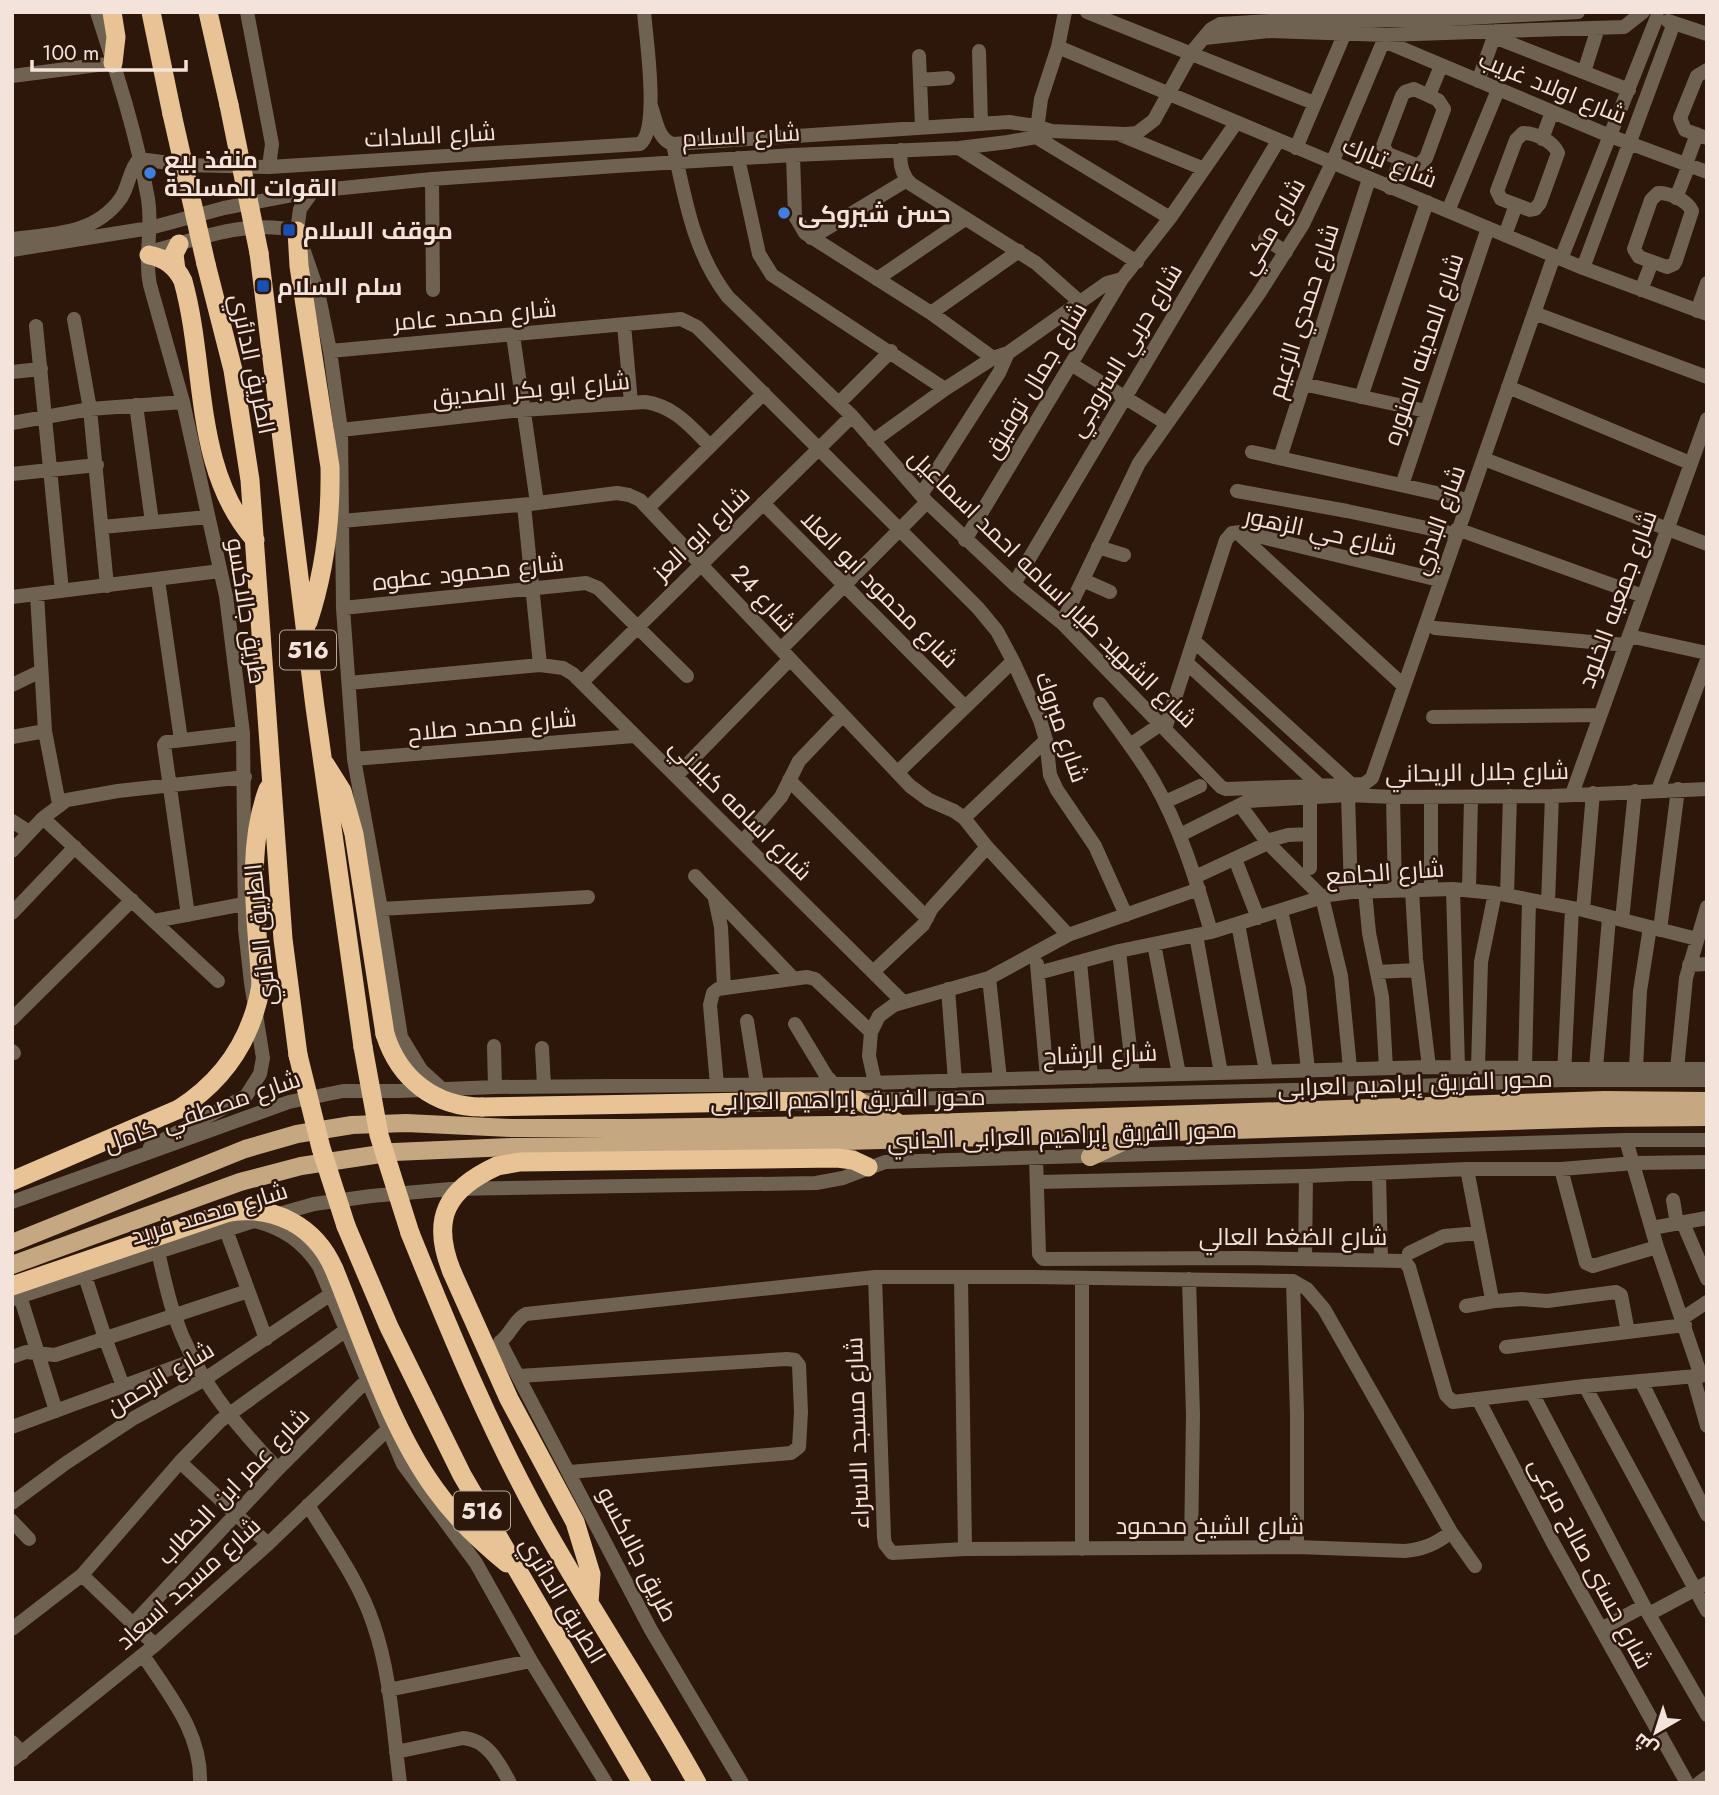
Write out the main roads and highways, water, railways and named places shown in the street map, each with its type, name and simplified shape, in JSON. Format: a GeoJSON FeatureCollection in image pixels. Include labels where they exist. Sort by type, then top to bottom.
{"type":"FeatureCollection","features":[{"type":"Feature","properties":{"kind":"highway"},"geometry":{"type":"LineString","coordinates":[[112,12],[116,37],[113,63]]}},
{"type":"Feature","properties":{"kind":"highway","name":"الطريق الدائري"},"geometry":{"type":"LineString","coordinates":[[151,12],[240,406],[255,540],[283,939],[298,1055],[321,1148],[346,1226],[424,1402],[462,1475],[642,1783]]}},
{"type":"Feature","properties":{"kind":"highway","name":"الطريق الدائري"},"geometry":{"type":"LineString","coordinates":[[208,12],[259,253],[322,760],[371,1101],[379,1135],[410,1233],[461,1361],[500,1444],[542,1524],[697,1783]]}},
{"type":"Feature","properties":{"kind":"highway"},"geometry":{"type":"LineString","coordinates":[[297,231],[299,266],[330,467],[331,491],[325,561],[306,629]]}},
{"type":"Feature","properties":{"kind":"highway"},"geometry":{"type":"LineString","coordinates":[[179,244],[174,254],[176,270],[184,287],[214,466],[230,506],[255,540]]}},
{"type":"Feature","properties":{"kind":"highway"},"geometry":{"type":"LineString","coordinates":[[149,253],[161,258],[176,270]]}},
{"type":"Feature","properties":{"kind":"highway"},"geometry":{"type":"LineString","coordinates":[[322,760],[342,791],[354,834],[385,1034],[399,1066],[424,1090],[453,1104],[482,1107],[829,1103],[857,1100]]}},
{"type":"Feature","properties":{"kind":"highway"},"geometry":{"type":"LineString","coordinates":[[12,1181],[179,1109],[209,1087],[233,1058],[254,1016],[261,985],[255,857],[261,808],[271,782]]}},
{"type":"Feature","properties":{"kind":"highway"},"geometry":{"type":"LineString","coordinates":[[589,1603],[591,1574],[575,1522],[509,1399],[452,1272],[443,1245],[442,1231],[449,1204],[467,1182],[497,1166],[520,1162],[837,1158],[853,1160],[868,1167]]}},
{"type":"Feature","properties":{"kind":"highway"},"geometry":{"type":"LineString","coordinates":[[15,1294],[228,1221],[264,1211],[287,1218],[315,1239],[334,1269],[393,1412],[424,1472],[465,1523],[517,1571]]}},
{"type":"Feature","properties":{"kind":"main road"},"geometry":{"type":"LineString","coordinates":[[857,1100],[900,1124]]}},
{"type":"Feature","properties":{"kind":"main road","name":"محور الفريق إبراهيم العرابى"},"geometry":{"type":"LineString","coordinates":[[12,1243],[245,1149],[324,1128],[406,1122],[511,1128],[900,1124],[1604,1100],[1707,1101]]}},
{"type":"Feature","properties":{"kind":"main road"},"geometry":{"type":"LineString","coordinates":[[1674,1117],[1707,1126]]}},
{"type":"Feature","properties":{"kind":"main road","name":"محور الفريق إبراهيم العرابى"},"geometry":{"type":"LineString","coordinates":[[12,1265],[240,1182],[301,1166],[384,1153],[512,1147],[713,1145],[1707,1117]]}},
{"type":"Feature","properties":{"kind":"main road"},"geometry":{"type":"LineString","coordinates":[[1090,1157],[1141,1133]]}},
{"type":"Feature","properties":{"kind":"place","name":"منفذ بيع القوات المسلحة"},"geometry":{"type":"Point","coordinates":[150,173]}},
{"type":"Feature","properties":{"kind":"place","name":"حسن شيروكى"},"geometry":{"type":"Point","coordinates":[784,213]}},
{"type":"Feature","properties":{"kind":"place","name":"موقف السلام"},"geometry":{"type":"Point","coordinates":[289,230]}},
{"type":"Feature","properties":{"kind":"place","name":"سلم السلام"},"geometry":{"type":"Point","coordinates":[263,286]}}]}
